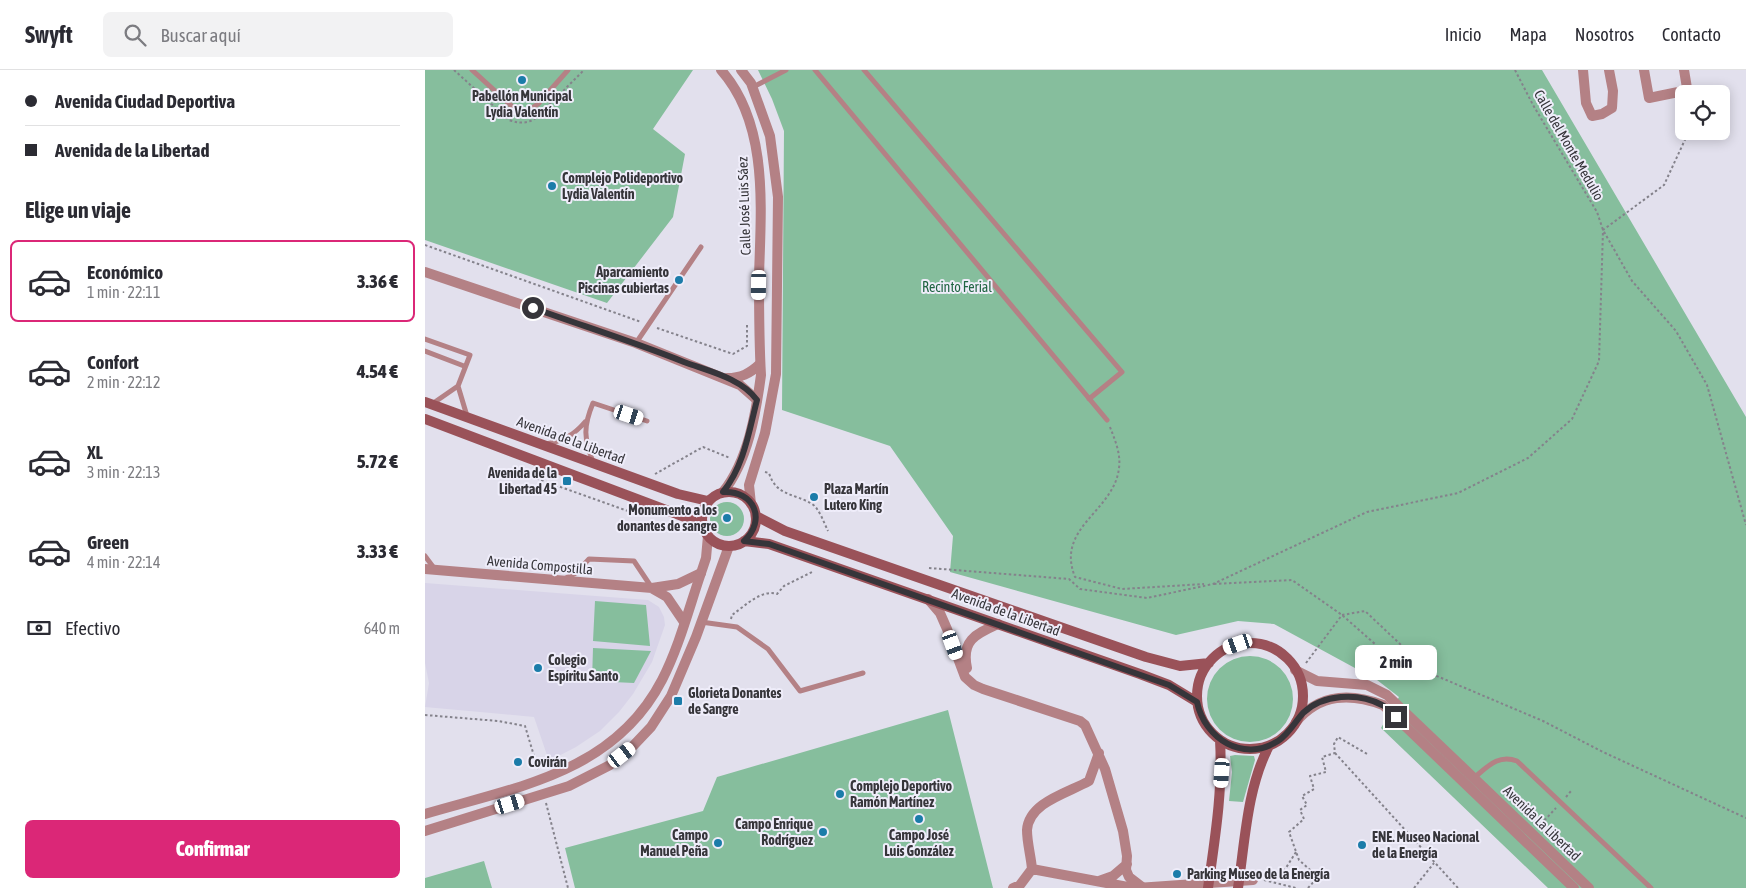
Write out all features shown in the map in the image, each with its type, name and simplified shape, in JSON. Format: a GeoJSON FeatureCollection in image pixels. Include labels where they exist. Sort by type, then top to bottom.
{"type":"FeatureCollection","features":[{"type":"Feature","properties":{"kind":"main road","name":"Avenida de la Libertad"},"geometry":{"type":"LineString","coordinates":[[428,403],[678,494],[708,500]]}},
{"type":"Feature","properties":{"kind":"main road"},"geometry":{"type":"LineString","coordinates":[[425,419],[690,518],[718,544],[729,546],[744,541],[753,530],[756,516],[751,504],[739,493],[723,492],[708,500],[703,509],[706,532]]}},
{"type":"Feature","properties":{"kind":"main road","name":"Avenida de la Libertad"},"geometry":{"type":"LineString","coordinates":[[756,516],[785,531],[1146,657],[1181,666],[1209,662]]}},
{"type":"Feature","properties":{"kind":"main road","name":"Avenida de la Libertad"},"geometry":{"type":"LineString","coordinates":[[744,541],[769,544],[1140,674],[1169,685],[1197,702]]}},
{"type":"Feature","properties":{"kind":"main road"},"geometry":{"type":"LineString","coordinates":[[1250,643],[1262,645],[1279,652],[1300,668],[1303,697],[1296,722],[1287,734],[1269,746],[1245,749],[1220,740],[1205,724],[1197,702],[1199,682],[1209,662],[1226,649],[1250,643]]}},
{"type":"Feature","properties":{"kind":"main road"},"geometry":{"type":"LineString","coordinates":[[1208,888],[1220,799],[1222,773],[1220,740]]}},
{"type":"Feature","properties":{"kind":"main road"},"geometry":{"type":"LineString","coordinates":[[1239,888],[1251,804],[1257,776],[1269,746]]}},
{"type":"Feature","properties":{"kind":"street","name":"Calle José Luis Sáez"},"geometry":{"type":"LineString","coordinates":[[721,70],[732,83],[754,138],[759,176],[760,364],[757,400],[741,462],[723,492]]}},
{"type":"Feature","properties":{"kind":"street"},"geometry":{"type":"LineString","coordinates":[[741,70],[753,87],[770,136],[778,197],[776,374],[765,433],[749,485],[751,504]]}},
{"type":"Feature","properties":{"kind":"street"},"geometry":{"type":"LineString","coordinates":[[1583,70],[1586,103],[1592,116],[1602,114],[1612,108],[1613,91],[1609,70]]}},
{"type":"Feature","properties":{"kind":"street"},"geometry":{"type":"LineString","coordinates":[[1644,70],[1649,98],[1675,94]]}},
{"type":"Feature","properties":{"kind":"street"},"geometry":{"type":"LineString","coordinates":[[1684,70],[1687,85]]}},
{"type":"Feature","properties":{"kind":"street"},"geometry":{"type":"LineString","coordinates":[[425,272],[636,343],[725,378],[751,392],[757,400]]}},
{"type":"Feature","properties":{"kind":"street"},"geometry":{"type":"LineString","coordinates":[[725,378],[737,378],[750,374],[760,364]]}},
{"type":"Feature","properties":{"kind":"street"},"geometry":{"type":"LineString","coordinates":[[425,814],[569,769],[598,752],[627,728],[651,699],[663,679],[706,558],[706,532]]}},
{"type":"Feature","properties":{"kind":"street"},"geometry":{"type":"LineString","coordinates":[[425,831],[569,786],[602,769],[633,746],[651,727],[671,696],[729,546]]}},
{"type":"Feature","properties":{"kind":"street","name":"Avenida Compostilla"},"geometry":{"type":"LineString","coordinates":[[430,569],[652,588],[678,584],[701,573]]}},
{"type":"Feature","properties":{"kind":"street"},"geometry":{"type":"LineString","coordinates":[[652,588],[667,597],[684,622]]}},
{"type":"Feature","properties":{"kind":"street"},"geometry":{"type":"LineString","coordinates":[[928,599],[940,613],[965,677],[979,688],[1080,721],[1088,729],[1099,753],[1123,831],[1129,877],[1137,888]]}},
{"type":"Feature","properties":{"kind":"street"},"geometry":{"type":"LineString","coordinates":[[979,688],[967,668],[965,650],[973,638],[999,624]]}},
{"type":"Feature","properties":{"kind":"street"},"geometry":{"type":"LineString","coordinates":[[1300,668],[1317,681],[1367,685],[1387,695],[1475,778]]}},
{"type":"Feature","properties":{"kind":"street","name":"Avenida La Libertad"},"geometry":{"type":"LineString","coordinates":[[1296,722],[1308,709],[1331,699],[1355,697],[1383,705],[1574,888]]}},
{"type":"Feature","properties":{"kind":"street"},"geometry":{"type":"LineString","coordinates":[[1013,888],[1020,884],[1032,869],[1027,829],[1031,815],[1039,807],[1083,784],[1090,778],[1099,753]]}},
{"type":"Feature","properties":{"kind":"street"},"geometry":{"type":"LineString","coordinates":[[1090,778],[1109,784]]}},
{"type":"Feature","properties":{"kind":"street","name":"Avenida La Libertad"},"geometry":{"type":"LineString","coordinates":[[1475,778],[1589,888]]}},
{"type":"Feature","properties":{"kind":"street"},"geometry":{"type":"LineString","coordinates":[[1096,882],[1113,876],[1127,864]]}},
{"type":"Feature","properties":{"kind":"street"},"geometry":{"type":"LineString","coordinates":[[1032,869],[1137,888],[1253,880]]}},
{"type":"Feature","properties":{"kind":"lane"},"geometry":{"type":"LineString","coordinates":[[472,70],[516,110],[529,110],[539,104],[568,70]]}},
{"type":"Feature","properties":{"kind":"lane"},"geometry":{"type":"LineString","coordinates":[[753,87],[786,70]]}},
{"type":"Feature","properties":{"kind":"lane"},"geometry":{"type":"LineString","coordinates":[[815,70],[1107,420]]}},
{"type":"Feature","properties":{"kind":"lane"},"geometry":{"type":"LineString","coordinates":[[864,70],[1122,372],[1089,399]]}},
{"type":"Feature","properties":{"kind":"lane"},"geometry":{"type":"LineString","coordinates":[[636,343],[701,247]]}},
{"type":"Feature","properties":{"kind":"lane"},"geometry":{"type":"LineString","coordinates":[[425,339],[470,355],[464,366],[458,386],[467,416]]}},
{"type":"Feature","properties":{"kind":"lane"},"geometry":{"type":"LineString","coordinates":[[425,351],[464,366]]}},
{"type":"Feature","properties":{"kind":"lane"},"geometry":{"type":"LineString","coordinates":[[428,403],[458,386]]}},
{"type":"Feature","properties":{"kind":"lane"},"geometry":{"type":"LineString","coordinates":[[593,462],[585,442],[586,422],[593,403],[647,421]]}},
{"type":"Feature","properties":{"kind":"lane"},"geometry":{"type":"LineString","coordinates":[[545,445],[558,442],[572,435],[586,422]]}},
{"type":"Feature","properties":{"kind":"lane"},"geometry":{"type":"LineString","coordinates":[[425,556],[430,569]]}},
{"type":"Feature","properties":{"kind":"lane"},"geometry":{"type":"LineString","coordinates":[[562,581],[575,573],[589,559],[634,561],[652,588]]}},
{"type":"Feature","properties":{"kind":"lane"},"geometry":{"type":"LineString","coordinates":[[701,622],[737,627],[767,649],[800,691],[863,673]]}},
{"type":"Feature","properties":{"kind":"lane"},"geometry":{"type":"LineString","coordinates":[[1475,778],[1493,762],[1501,759],[1517,761],[1651,888]]}},
{"type":"Feature","properties":{"kind":"path"},"geometry":{"type":"LineString","coordinates":[[454,70],[509,120],[519,124],[536,119],[584,70]]}},
{"type":"Feature","properties":{"kind":"path","name":"Calle del Monte Medulio"},"geometry":{"type":"LineString","coordinates":[[1515,70],[1533,105],[1597,212],[1603,230]]}},
{"type":"Feature","properties":{"kind":"path"},"geometry":{"type":"LineString","coordinates":[[1603,230],[1664,184],[1685,140]]}},
{"type":"Feature","properties":{"kind":"path"},"geometry":{"type":"LineString","coordinates":[[748,238],[749,200]]}},
{"type":"Feature","properties":{"kind":"path"},"geometry":{"type":"LineString","coordinates":[[1603,230],[1633,281],[1676,331],[1707,385],[1746,525]]}},
{"type":"Feature","properties":{"kind":"path"},"geometry":{"type":"LineString","coordinates":[[929,568],[1069,579],[1080,588],[1147,598],[1213,584],[1367,512],[1458,493],[1528,458],[1572,418],[1599,361],[1603,230]]}},
{"type":"Feature","properties":{"kind":"path"},"geometry":{"type":"LineString","coordinates":[[425,245],[733,354],[747,346],[747,323]]}},
{"type":"Feature","properties":{"kind":"path"},"geometry":{"type":"LineString","coordinates":[[1107,420],[1117,445],[1119,467],[1112,488],[1075,538],[1072,545],[1069,553],[1070,565],[1075,577],[1123,589],[1293,580],[1342,615],[1375,644]]}},
{"type":"Feature","properties":{"kind":"path"},"geometry":{"type":"LineString","coordinates":[[656,471],[703,447],[741,462]]}},
{"type":"Feature","properties":{"kind":"path"},"geometry":{"type":"LineString","coordinates":[[753,469],[769,472],[771,481],[780,491],[813,504],[828,531]]}},
{"type":"Feature","properties":{"kind":"path"},"geometry":{"type":"LineString","coordinates":[[728,626],[732,615],[757,597],[771,592],[777,594],[789,583],[812,572]]}},
{"type":"Feature","properties":{"kind":"path"},"geometry":{"type":"LineString","coordinates":[[1300,668],[1342,615],[1365,611],[1433,674],[1543,721],[1603,752],[1746,818]]}},
{"type":"Feature","properties":{"kind":"path"},"geometry":{"type":"LineString","coordinates":[[425,715],[498,720],[525,726],[541,779]]}},
{"type":"Feature","properties":{"kind":"path"},"geometry":{"type":"LineString","coordinates":[[1367,754],[1338,737],[1334,744],[1335,754],[1458,888]]}},
{"type":"Feature","properties":{"kind":"path"},"geometry":{"type":"LineString","coordinates":[[1308,888],[1318,877],[1299,860],[1289,832],[1305,819],[1300,810],[1307,805],[1302,796],[1314,789],[1310,776],[1326,772],[1322,757],[1335,754]]}},
{"type":"Feature","properties":{"kind":"path"},"geometry":{"type":"LineString","coordinates":[[545,794],[569,888]]}},
{"type":"Feature","properties":{"kind":"path"},"geometry":{"type":"LineString","coordinates":[[1541,824],[1553,811]]}},
{"type":"Feature","properties":{"kind":"path"},"geometry":{"type":"LineString","coordinates":[[1266,880],[1284,871],[1297,852]]}},
{"type":"Feature","properties":{"kind":"path"},"geometry":{"type":"LineString","coordinates":[[1415,888],[1434,863]]}},
{"type":"Feature","properties":{"kind":"path"},"geometry":{"type":"LineString","coordinates":[[1253,880],[1266,880],[1296,888]]}},
{"type":"Feature","properties":{"kind":"shaded area","name":"Colegio Espíritu Santo"},"geometry":{"type":"Polygon","coordinates":[[[425,583],[648,600],[659,607],[664,617],[665,625],[652,662],[633,694],[619,712],[600,731],[576,747],[549,761],[534,717],[425,707],[429,683],[425,663],[425,583]]]}},
{"type":"Feature","properties":{"kind":"green space","name":"Complejo Polideportivo Lydia Valentín"},"geometry":{"type":"Polygon","coordinates":[[[425,70],[693,70],[653,129],[685,154],[673,217],[607,303],[425,240],[425,70]]]}},
{"type":"Feature","properties":{"kind":"green space","name":"Recinto Ferial"},"geometry":{"type":"Polygon","coordinates":[[[758,70],[1542,70],[1746,417],[1746,888],[1548,888],[1381,728],[1399,697],[1377,680],[1274,624],[1238,621],[1176,635],[950,572],[953,536],[890,446],[782,410],[784,131],[772,99],[758,70]]]}},
{"type":"Feature","properties":{"kind":"green space"},"geometry":{"type":"Polygon","coordinates":[[[727,502],[739,507],[744,519],[739,531],[727,536],[715,531],[710,519],[715,507],[727,502]]]}},
{"type":"Feature","properties":{"kind":"green space"},"geometry":{"type":"Polygon","coordinates":[[[595,601],[646,605],[650,646],[593,641],[595,601]]]}},
{"type":"Feature","properties":{"kind":"green space"},"geometry":{"type":"Polygon","coordinates":[[[593,648],[651,651],[634,683],[592,681],[593,648]]]}},
{"type":"Feature","properties":{"kind":"green space"},"geometry":{"type":"Polygon","coordinates":[[[1242,656],[1258,656],[1267,659],[1281,668],[1290,682],[1293,699],[1290,716],[1281,730],[1267,739],[1258,742],[1242,742],[1226,735],[1214,723],[1207,707],[1207,691],[1214,675],[1226,663],[1242,656]]]}},
{"type":"Feature","properties":{"kind":"green space","name":"Complejo Deportivo Ramón Martínez"},"geometry":{"type":"Polygon","coordinates":[[[948,710],[993,888],[575,888],[565,848],[703,811],[717,777],[948,710]]]}},
{"type":"Feature","properties":{"kind":"green space"},"geometry":{"type":"Polygon","coordinates":[[[1230,756],[1254,756],[1255,760],[1243,802],[1229,801],[1232,772],[1230,756]]]}},
{"type":"Feature","properties":{"kind":"green space"},"geometry":{"type":"Polygon","coordinates":[[[484,861],[492,888],[425,888],[425,878],[484,861]]]}},
{"type":"Feature","properties":{"kind":"place","name":"Pabellón Municipal Lydia Valentín"},"geometry":{"type":"Point","coordinates":[522,80]}},
{"type":"Feature","properties":{"kind":"place","name":"Complejo Polideportivo Lydia Valentín"},"geometry":{"type":"Point","coordinates":[552,186]}},
{"type":"Feature","properties":{"kind":"place","name":"Aparcamiento Piscinas cubiertas"},"geometry":{"type":"Point","coordinates":[679,280]}},
{"type":"Feature","properties":{"kind":"place","name":"Avenida de la Libertad 45"},"geometry":{"type":"Point","coordinates":[567,481]}},
{"type":"Feature","properties":{"kind":"place","name":"Plaza Martín Lutero King"},"geometry":{"type":"Point","coordinates":[814,497]}},
{"type":"Feature","properties":{"kind":"place","name":"Monumento a los donantes de sangre"},"geometry":{"type":"Point","coordinates":[727,518]}},
{"type":"Feature","properties":{"kind":"place","name":"Colegio Espíritu Santo"},"geometry":{"type":"Point","coordinates":[538,668]}},
{"type":"Feature","properties":{"kind":"place","name":"Glorieta Donantes de Sangre"},"geometry":{"type":"Point","coordinates":[678,701]}},
{"type":"Feature","properties":{"kind":"place","name":"Covirán"},"geometry":{"type":"Point","coordinates":[518,762]}},
{"type":"Feature","properties":{"kind":"place","name":"Complejo Deportivo Ramón Martínez"},"geometry":{"type":"Point","coordinates":[840,794]}},
{"type":"Feature","properties":{"kind":"place","name":"Campo José Luis González"},"geometry":{"type":"Point","coordinates":[919,819]}},
{"type":"Feature","properties":{"kind":"place","name":"Campo Enrique Rodríguez"},"geometry":{"type":"Point","coordinates":[823,832]}},
{"type":"Feature","properties":{"kind":"place","name":"Campo Manuel Peña"},"geometry":{"type":"Point","coordinates":[718,843]}},
{"type":"Feature","properties":{"kind":"place","name":"ENE. Museo Nacional de la Energía"},"geometry":{"type":"Point","coordinates":[1362,845]}},
{"type":"Feature","properties":{"kind":"place","name":"Parking Museo de la Energía"},"geometry":{"type":"Point","coordinates":[1177,874]}},
{"type":"Feature","properties":{"kind":"route"},"geometry":{"type":"LineString","coordinates":[[533,308],[636,343],[740,384],[751,392],[757,400],[741,462],[723,492],[739,493],[746,498],[755,510],[756,516],[753,530],[744,541],[769,544],[1169,685],[1197,702],[1199,711],[1211,733],[1228,745],[1237,748],[1254,749],[1275,743],[1287,734],[1308,709],[1331,699],[1363,697],[1383,705],[1396,717]]}}]}
